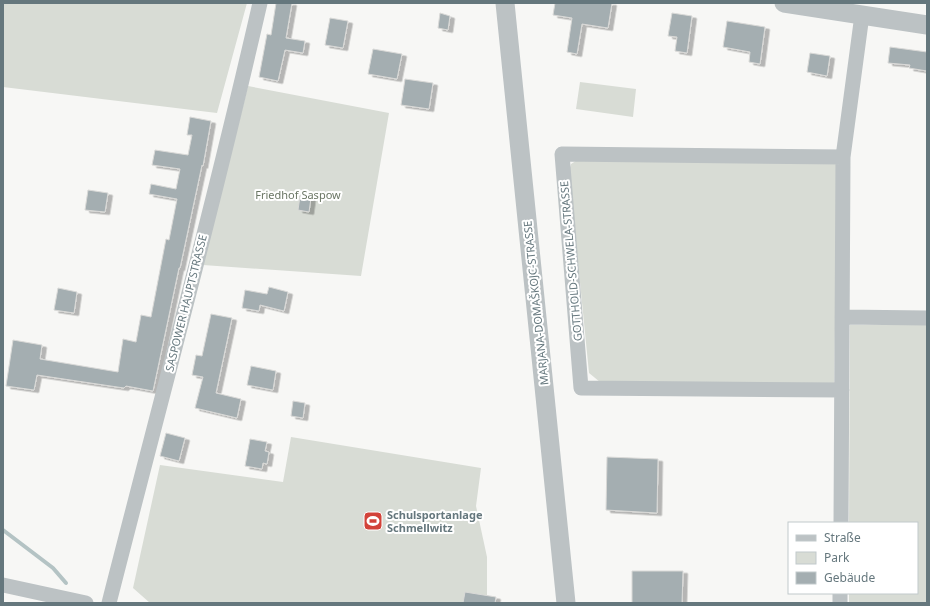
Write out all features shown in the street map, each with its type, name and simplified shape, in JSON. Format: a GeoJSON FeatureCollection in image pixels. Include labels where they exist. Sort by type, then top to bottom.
{"type":"FeatureCollection","features":[{"type":"Feature","properties":{"kind":"street","name":"SASPOWER HAUPTSTRASSE"},"geometry":{"type":"LineString","coordinates":[[108,603],[196,265],[260,3]]}},
{"type":"Feature","properties":{"kind":"street","name":"MARJANA-DOMAŠKOJC-STRASSE"},"geometry":{"type":"LineString","coordinates":[[505,3],[566,603]]}},
{"type":"Feature","properties":{"kind":"street"},"geometry":{"type":"LineString","coordinates":[[784,3],[927,24]]}},
{"type":"Feature","properties":{"kind":"street"},"geometry":{"type":"LineString","coordinates":[[841,522],[843,156],[862,15]]}},
{"type":"Feature","properties":{"kind":"street","name":"GOTTHOLD-SCHWELA-STRASSE"},"geometry":{"type":"LineString","coordinates":[[842,390],[581,388],[562,154],[843,156]]}},
{"type":"Feature","properties":{"kind":"street"},"geometry":{"type":"LineString","coordinates":[[842,317],[927,318]]}},
{"type":"Feature","properties":{"kind":"street"},"geometry":{"type":"LineString","coordinates":[[3,585],[86,603]]}},
{"type":"Feature","properties":{"kind":"green space"},"geometry":{"type":"Polygon","coordinates":[[[3,3],[247,3],[217,113],[3,87],[3,3]]]}},
{"type":"Feature","properties":{"kind":"green space"},"geometry":{"type":"Polygon","coordinates":[[[580,82],[636,89],[633,117],[576,109],[580,82]]]}},
{"type":"Feature","properties":{"kind":"green space","name":"Friedhof Saspow"},"geometry":{"type":"Polygon","coordinates":[[[248,86],[389,113],[361,276],[203,265],[248,86]]]}},
{"type":"Feature","properties":{"kind":"green space"},"geometry":{"type":"Polygon","coordinates":[[[579,159],[838,161],[834,384],[600,382],[589,373],[569,171],[571,164],[579,159]]]}},
{"type":"Feature","properties":{"kind":"green space"},"geometry":{"type":"Polygon","coordinates":[[[850,325],[927,325],[927,603],[849,603],[849,594],[918,594],[918,522],[849,522],[850,325]]]}},
{"type":"Feature","properties":{"kind":"green space","name":"Schulsportanlage Schmellwitz"},"geometry":{"type":"Polygon","coordinates":[[[291,437],[481,468],[476,506],[487,557],[487,603],[150,603],[133,588],[160,465],[283,482],[291,437]]]}},
{"type":"Feature","properties":{"kind":"building"},"geometry":{"type":"Polygon","coordinates":[[[276,3],[292,3],[286,38],[305,41],[303,53],[285,50],[278,81],[259,77],[267,34],[271,35],[276,3]]]}},
{"type":"Feature","properties":{"kind":"building"},"geometry":{"type":"Polygon","coordinates":[[[555,3],[612,3],[608,28],[582,24],[577,54],[567,52],[572,18],[553,15],[555,3]]]}},
{"type":"Feature","properties":{"kind":"building"},"geometry":{"type":"Polygon","coordinates":[[[440,13],[450,16],[448,30],[438,28],[440,13]]]}},
{"type":"Feature","properties":{"kind":"building"},"geometry":{"type":"Polygon","coordinates":[[[672,13],[692,16],[687,53],[675,51],[677,37],[668,36],[672,13]]]}},
{"type":"Feature","properties":{"kind":"building"},"geometry":{"type":"Polygon","coordinates":[[[330,18],[348,21],[343,48],[325,45],[330,18]]]}},
{"type":"Feature","properties":{"kind":"building"},"geometry":{"type":"Polygon","coordinates":[[[727,21],[765,27],[760,64],[749,62],[750,52],[723,47],[727,21]]]}},
{"type":"Feature","properties":{"kind":"building"},"geometry":{"type":"Polygon","coordinates":[[[890,47],[927,52],[927,71],[909,68],[910,65],[888,63],[890,47]]]}},
{"type":"Feature","properties":{"kind":"building"},"geometry":{"type":"Polygon","coordinates":[[[373,49],[402,54],[397,79],[368,74],[373,49]]]}},
{"type":"Feature","properties":{"kind":"building"},"geometry":{"type":"Polygon","coordinates":[[[810,53],[830,56],[827,76],[807,72],[810,53]]]}},
{"type":"Feature","properties":{"kind":"building"},"geometry":{"type":"Polygon","coordinates":[[[405,79],[433,83],[429,109],[401,105],[405,79]]]}},
{"type":"Feature","properties":{"kind":"building"},"geometry":{"type":"Polygon","coordinates":[[[190,117],[211,121],[203,166],[202,165],[153,391],[126,386],[124,388],[37,375],[34,390],[6,386],[13,340],[42,345],[40,359],[118,372],[123,339],[136,342],[141,315],[151,317],[166,239],[169,240],[177,199],[149,194],[151,184],[176,189],[180,169],[152,165],[155,150],[188,155],[192,135],[187,135],[190,117]]]}},
{"type":"Feature","properties":{"kind":"building"},"geometry":{"type":"Polygon","coordinates":[[[88,190],[108,193],[105,212],[85,210],[88,190]]]}},
{"type":"Feature","properties":{"kind":"building"},"geometry":{"type":"Polygon","coordinates":[[[300,196],[311,198],[309,212],[298,210],[300,196]]]}},
{"type":"Feature","properties":{"kind":"building"},"geometry":{"type":"Polygon","coordinates":[[[269,287],[288,292],[284,311],[260,305],[259,311],[242,308],[245,290],[267,294],[269,287]]]}},
{"type":"Feature","properties":{"kind":"building"},"geometry":{"type":"Polygon","coordinates":[[[58,288],[77,292],[74,313],[54,310],[58,288]]]}},
{"type":"Feature","properties":{"kind":"building"},"geometry":{"type":"Polygon","coordinates":[[[211,314],[232,318],[216,393],[241,399],[237,418],[195,408],[203,377],[192,375],[196,355],[202,356],[211,314]]]}},
{"type":"Feature","properties":{"kind":"building"},"geometry":{"type":"Polygon","coordinates":[[[251,366],[276,371],[273,390],[247,385],[251,366]]]}},
{"type":"Feature","properties":{"kind":"building"},"geometry":{"type":"Polygon","coordinates":[[[293,401],[305,403],[303,418],[291,416],[293,401]]]}},
{"type":"Feature","properties":{"kind":"building"},"geometry":{"type":"Polygon","coordinates":[[[166,433],[185,438],[179,461],[160,456],[166,433]]]}},
{"type":"Feature","properties":{"kind":"building"},"geometry":{"type":"Polygon","coordinates":[[[250,439],[267,442],[265,451],[269,452],[267,464],[263,463],[262,469],[245,466],[250,439]]]}},
{"type":"Feature","properties":{"kind":"building"},"geometry":{"type":"Polygon","coordinates":[[[607,457],[658,459],[657,513],[606,510],[607,457]]]}},
{"type":"Feature","properties":{"kind":"building"},"geometry":{"type":"Polygon","coordinates":[[[632,571],[683,571],[682,603],[632,603],[632,571]]]}},
{"type":"Feature","properties":{"kind":"building"},"geometry":{"type":"Polygon","coordinates":[[[465,592],[496,597],[495,603],[463,603],[465,592]]]}},
{"type":"Feature","properties":{"kind":"waterway"},"geometry":{"type":"LineString","coordinates":[[3,530],[53,568],[66,583]]}},
{"type":"Feature","properties":{"kind":"place","name":"Schulsportanlage Schmellwitz"},"geometry":{"type":"Point","coordinates":[373,521]}}]}
